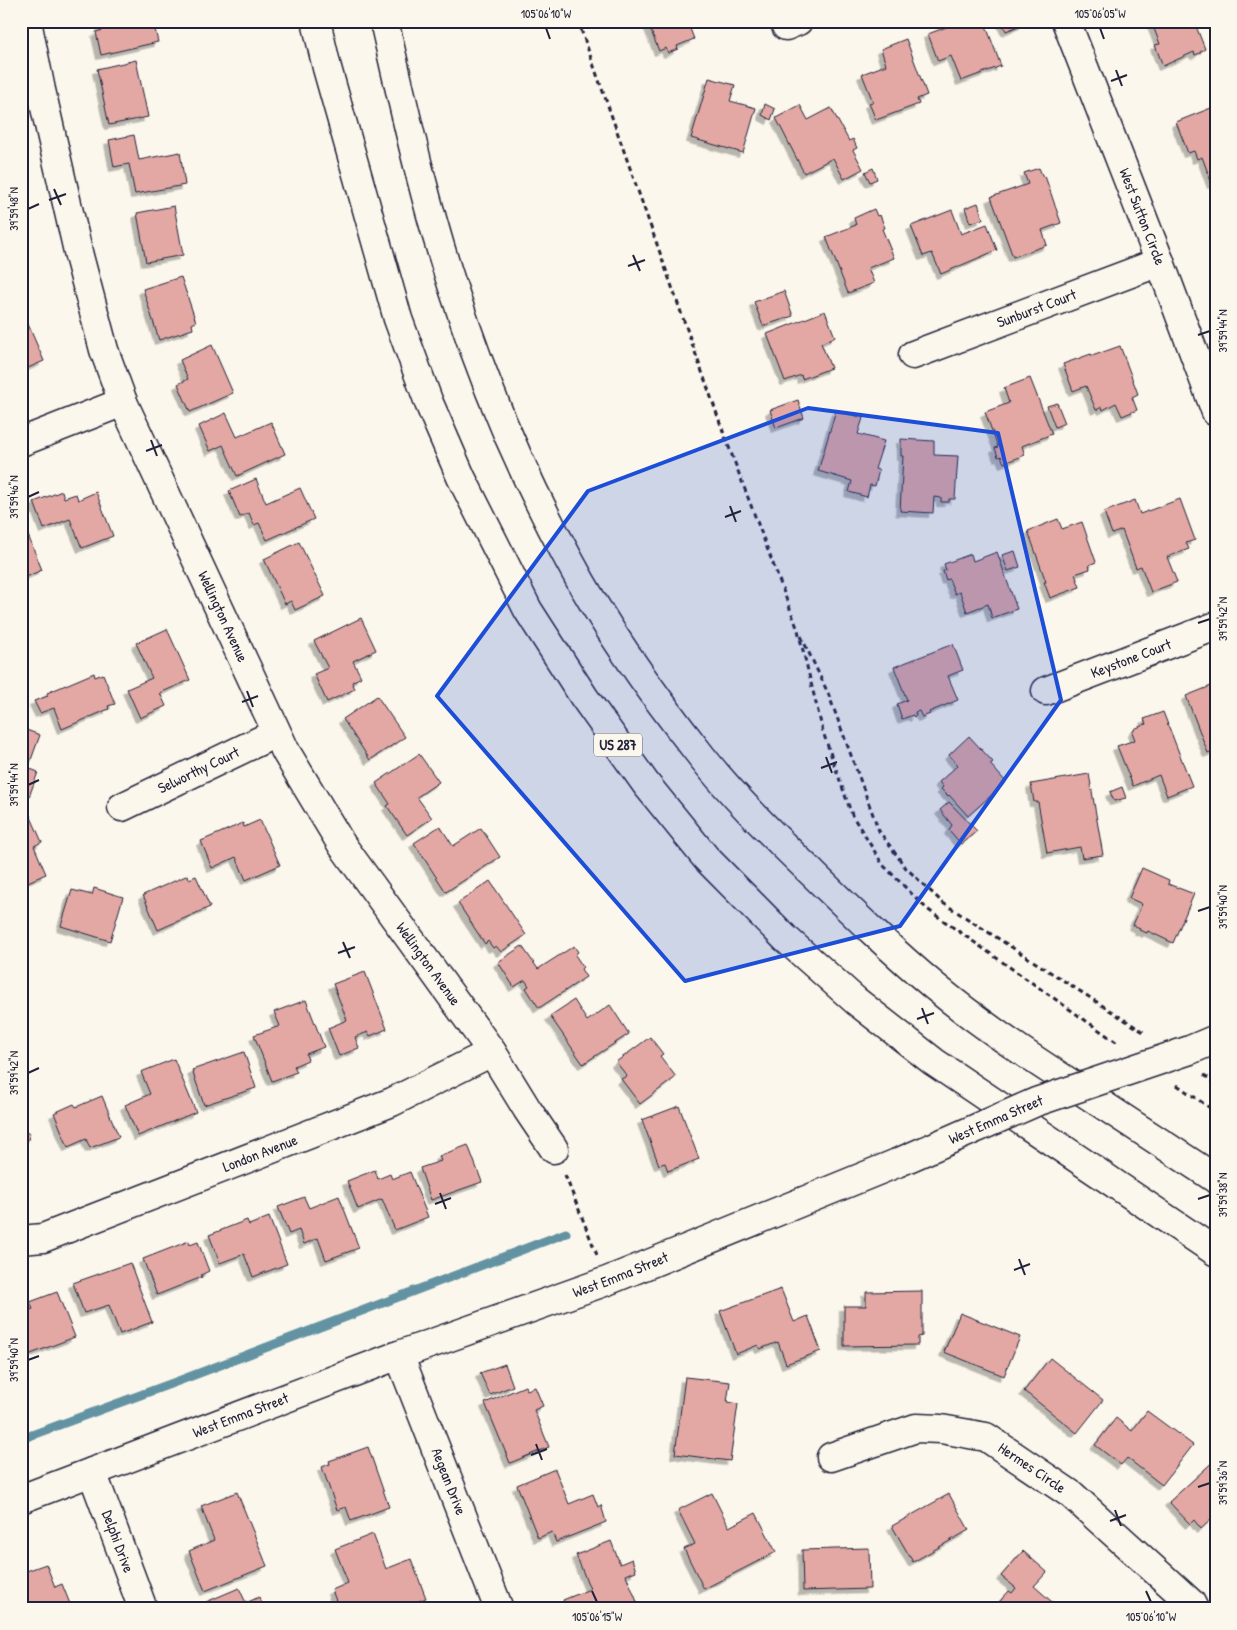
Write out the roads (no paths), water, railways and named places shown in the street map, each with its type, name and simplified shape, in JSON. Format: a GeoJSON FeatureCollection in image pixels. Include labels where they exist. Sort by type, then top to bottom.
{"type":"FeatureCollection","features":[{"type":"Feature","properties":{"kind":"street","name":"Wellington Avenue"},"geometry":{"type":"LineString","coordinates":[[28,21],[31,91],[104,350],[123,402],[276,734],[342,845],[492,1052],[527,1109],[554,1148]]}},
{"type":"Feature","properties":{"kind":"street","name":"US 287"},"geometry":{"type":"LineString","coordinates":[[316,21],[327,68],[398,319],[429,403],[461,477],[528,610],[584,697],[646,784],[706,858],[785,938],[856,1000],[934,1062],[1216,1252]]}},
{"type":"Feature","properties":{"kind":"street"},"geometry":{"type":"LineString","coordinates":[[384,21],[407,120],[454,294],[490,391],[528,479],[570,562],[609,628],[655,696],[704,759],[753,815],[884,942],[935,987],[994,1033],[1216,1179]]}},
{"type":"Feature","properties":{"kind":"street","name":"West Sutton Circle"},"geometry":{"type":"LineString","coordinates":[[1066,21],[1216,412]]}},
{"type":"Feature","properties":{"kind":"street","name":"Sunburst Court"},"geometry":{"type":"LineString","coordinates":[[913,355],[1160,262]]}},
{"type":"Feature","properties":{"kind":"street"},"geometry":{"type":"LineString","coordinates":[[21,442],[123,402]]}},
{"type":"Feature","properties":{"kind":"street","name":"Keystone Court"},"geometry":{"type":"LineString","coordinates":[[1046,691],[1216,626]]}},
{"type":"Feature","properties":{"kind":"street","name":"Selworthy Court"},"geometry":{"type":"LineString","coordinates":[[122,807],[276,734]]}},
{"type":"Feature","properties":{"kind":"street","name":"West Emma Street"},"geometry":{"type":"LineString","coordinates":[[21,1499],[399,1355],[607,1281],[897,1163],[1036,1102],[1190,1050],[1216,1039]]}},
{"type":"Feature","properties":{"kind":"street","name":"London Avenue"},"geometry":{"type":"LineString","coordinates":[[21,1240],[43,1238],[392,1102],[492,1052]]}},
{"type":"Feature","properties":{"kind":"street","name":"Aegean Drive"},"geometry":{"type":"LineString","coordinates":[[399,1355],[499,1609]]}},
{"type":"Feature","properties":{"kind":"street","name":"Hermes Circle"},"geometry":{"type":"LineString","coordinates":[[831,1457],[916,1428],[986,1437],[1072,1495],[1191,1603],[1194,1609]]}},
{"type":"Feature","properties":{"kind":"street","name":"Delphi Drive"},"geometry":{"type":"LineString","coordinates":[[92,1472],[143,1609]]}},
{"type":"Feature","properties":{"kind":"waterway"},"geometry":{"type":"LineString","coordinates":[[21,1439],[566,1233]]}}]}
